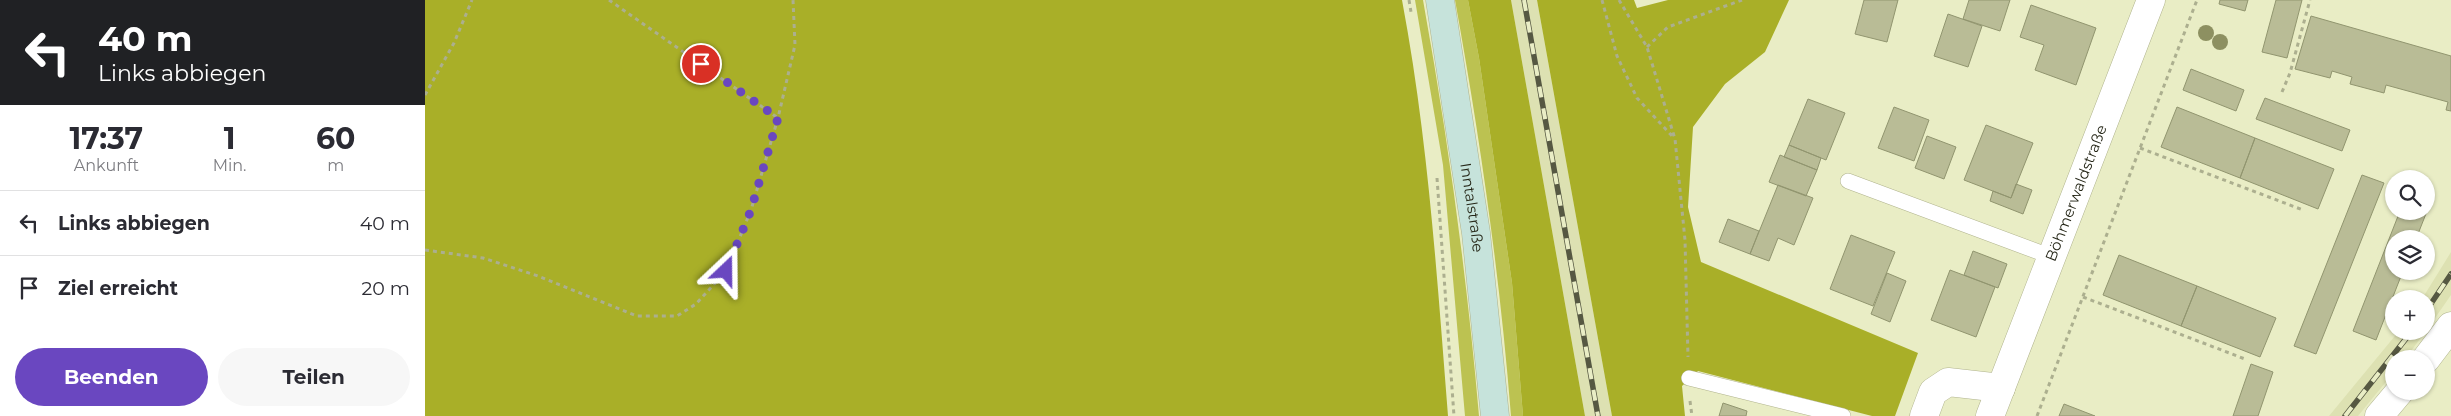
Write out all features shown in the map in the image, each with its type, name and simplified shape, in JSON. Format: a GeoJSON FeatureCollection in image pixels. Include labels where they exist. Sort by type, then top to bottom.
{"type":"FeatureCollection","features":[{"type":"Feature","properties":{"kind":"main road","name":"Inntalstraße"},"geometry":{"type":"LineString","coordinates":[[1440,0],[1476,233],[1495,416]]}},
{"type":"Feature","properties":{"kind":"street","name":"Böhmerwaldstraße"},"geometry":{"type":"LineString","coordinates":[[1990,416],[2151,0]]}},
{"type":"Feature","properties":{"kind":"street"},"geometry":{"type":"LineString","coordinates":[[1924,416],[1933,392],[1949,382],[2001,388]]}},
{"type":"Feature","properties":{"kind":"street"},"geometry":{"type":"LineString","coordinates":[[2379,416],[2392,400]]}},
{"type":"Feature","properties":{"kind":"lane"},"geometry":{"type":"LineString","coordinates":[[1848,181],[2051,257]]}},
{"type":"Feature","properties":{"kind":"lane"},"geometry":{"type":"LineString","coordinates":[[1689,378],[1843,416]]}},
{"type":"Feature","properties":{"kind":"path"},"geometry":{"type":"LineString","coordinates":[[425,95],[454,43],[472,0]]}},
{"type":"Feature","properties":{"kind":"path"},"geometry":{"type":"LineString","coordinates":[[609,0],[778,118]]}},
{"type":"Feature","properties":{"kind":"path"},"geometry":{"type":"LineString","coordinates":[[425,250],[492,261],[538,276],[637,316],[658,318],[677,316],[696,304],[726,271],[751,210],[778,118],[795,45],[793,0]]}},
{"type":"Feature","properties":{"kind":"path"},"geometry":{"type":"LineString","coordinates":[[1409,0],[1412,20]]}},
{"type":"Feature","properties":{"kind":"path"},"geometry":{"type":"LineString","coordinates":[[1602,0],[1617,56],[1637,98],[1675,139]]}},
{"type":"Feature","properties":{"kind":"path"},"geometry":{"type":"LineString","coordinates":[[1619,0],[1647,47],[1675,139],[1685,240],[1689,378]]}},
{"type":"Feature","properties":{"kind":"path"},"geometry":{"type":"LineString","coordinates":[[1647,47],[1668,27],[1742,0]]}},
{"type":"Feature","properties":{"kind":"path"},"geometry":{"type":"LineString","coordinates":[[2037,416],[2197,0]]}},
{"type":"Feature","properties":{"kind":"path"},"geometry":{"type":"LineString","coordinates":[[2282,92],[2290,73],[2310,0]]}},
{"type":"Feature","properties":{"kind":"path"},"geometry":{"type":"LineString","coordinates":[[2140,148],[2303,210]]}},
{"type":"Feature","properties":{"kind":"path"},"geometry":{"type":"LineString","coordinates":[[1437,176],[1454,416]]}},
{"type":"Feature","properties":{"kind":"path"},"geometry":{"type":"LineString","coordinates":[[2083,297],[2245,359]]}},
{"type":"Feature","properties":{"kind":"shaded area"},"geometry":{"type":"Polygon","coordinates":[[[425,0],[1402,0],[1419,104],[1425,156],[1448,416],[425,416],[425,0]]]}},
{"type":"Feature","properties":{"kind":"shaded area"},"geometry":{"type":"Polygon","coordinates":[[[1468,0],[1511,0],[1585,416],[1523,416],[1512,283],[1479,58],[1468,0]]]}},
{"type":"Feature","properties":{"kind":"shaded area"},"geometry":{"type":"Polygon","coordinates":[[[1511,0],[1537,0],[1612,416],[1585,416],[1511,0]]]}},
{"type":"Feature","properties":{"kind":"shaded area"},"geometry":{"type":"Polygon","coordinates":[[[1537,0],[1634,0],[1637,8],[1668,0],[1789,0],[1765,52],[1725,84],[1693,127],[1688,207],[1701,262],[1918,353],[1895,416],[1872,416],[1698,371],[1682,386],[1685,416],[1612,416],[1537,0]]]}},
{"type":"Feature","properties":{"kind":"shaded area"},"geometry":{"type":"Polygon","coordinates":[[[2451,252],[2451,295],[2435,318],[2435,290],[2428,290],[2451,252]]]}},
{"type":"Feature","properties":{"kind":"shaded area"},"geometry":{"type":"Polygon","coordinates":[[[2392,340],[2419,340],[2412,350],[2385,350],[2385,383],[2358,416],[2329,416],[2392,340]]]}},
{"type":"Feature","properties":{"kind":"green space"},"geometry":{"type":"Polygon","coordinates":[[[1415,0],[1423,0],[1441,104],[1463,260],[1479,416],[1465,416],[1443,165],[1415,0]]]}},
{"type":"Feature","properties":{"kind":"green space"},"geometry":{"type":"Polygon","coordinates":[[[1455,0],[1468,0],[1479,58],[1512,283],[1523,416],[1511,416],[1501,311],[1488,207],[1455,0]]]}},
{"type":"Feature","properties":{"kind":"building"},"geometry":{"type":"Polygon","coordinates":[[[1864,0],[1898,0],[1887,42],[1855,34],[1864,0]]]}},
{"type":"Feature","properties":{"kind":"building"},"geometry":{"type":"Polygon","coordinates":[[[1969,0],[2010,0],[2000,31],[1963,19],[1969,0]]]}},
{"type":"Feature","properties":{"kind":"building"},"geometry":{"type":"Polygon","coordinates":[[[2220,0],[2248,0],[2245,11],[2219,4],[2220,0]]]}},
{"type":"Feature","properties":{"kind":"building"},"geometry":{"type":"Polygon","coordinates":[[[2276,0],[2302,0],[2287,58],[2262,52],[2276,0]]]}},
{"type":"Feature","properties":{"kind":"building"},"geometry":{"type":"Polygon","coordinates":[[[2031,5],[2096,28],[2076,85],[2035,70],[2044,45],[2020,37],[2031,5]]]}},
{"type":"Feature","properties":{"kind":"building"},"geometry":{"type":"Polygon","coordinates":[[[1948,14],[1982,26],[1968,67],[1934,56],[1948,14]]]}},
{"type":"Feature","properties":{"kind":"building"},"geometry":{"type":"Polygon","coordinates":[[[2311,16],[2451,56],[2451,111],[2446,110],[2448,102],[2386,85],[2384,93],[2350,84],[2352,77],[2332,71],[2330,78],[2295,69],[2311,16]]]}},
{"type":"Feature","properties":{"kind":"building"},"geometry":{"type":"Polygon","coordinates":[[[2191,69],[2244,90],[2236,111],[2183,90],[2191,69]]]}},
{"type":"Feature","properties":{"kind":"building"},"geometry":{"type":"Polygon","coordinates":[[[2265,98],[2350,130],[2342,151],[2256,119],[2265,98]]]}},
{"type":"Feature","properties":{"kind":"building"},"geometry":{"type":"Polygon","coordinates":[[[1808,99],[1845,113],[1826,160],[1789,145],[1808,99]]]}},
{"type":"Feature","properties":{"kind":"building"},"geometry":{"type":"Polygon","coordinates":[[[1894,107],[1929,120],[1914,161],[1878,148],[1894,107]]]}},
{"type":"Feature","properties":{"kind":"building"},"geometry":{"type":"Polygon","coordinates":[[[2177,107],[2255,138],[2240,178],[2161,147],[2177,107]]]}},
{"type":"Feature","properties":{"kind":"building"},"geometry":{"type":"Polygon","coordinates":[[[1986,125],[2033,143],[2011,198],[1964,180],[1986,125]]]}},
{"type":"Feature","properties":{"kind":"building"},"geometry":{"type":"Polygon","coordinates":[[[1927,136],[1956,147],[1944,179],[1915,168],[1927,136]]]}},
{"type":"Feature","properties":{"kind":"building"},"geometry":{"type":"Polygon","coordinates":[[[2255,138],[2334,169],[2318,209],[2240,178],[2255,138]]]}},
{"type":"Feature","properties":{"kind":"building"},"geometry":{"type":"Polygon","coordinates":[[[1789,145],[1821,158],[1817,170],[1784,157],[1789,145]]]}},
{"type":"Feature","properties":{"kind":"building"},"geometry":{"type":"Polygon","coordinates":[[[1780,155],[1817,170],[1806,196],[1769,182],[1780,155]]]}},
{"type":"Feature","properties":{"kind":"building"},"geometry":{"type":"Polygon","coordinates":[[[2362,175],[2384,183],[2316,354],[2294,346],[2362,175]]]}},
{"type":"Feature","properties":{"kind":"building"},"geometry":{"type":"Polygon","coordinates":[[[2016,184],[2032,190],[2023,214],[1990,201],[1993,191],[2011,198],[2016,184]]]}},
{"type":"Feature","properties":{"kind":"building"},"geometry":{"type":"Polygon","coordinates":[[[1778,185],[1813,198],[1794,245],[1778,238],[1769,261],[1750,254],[1778,185]]]}},
{"type":"Feature","properties":{"kind":"building"},"geometry":{"type":"Polygon","coordinates":[[[1728,219],[1759,231],[1750,254],[1719,242],[1728,219]]]}},
{"type":"Feature","properties":{"kind":"building"},"geometry":{"type":"Polygon","coordinates":[[[2396,220],[2424,220],[2420,230],[2393,230],[2396,220]]]}},
{"type":"Feature","properties":{"kind":"building"},"geometry":{"type":"Polygon","coordinates":[[[1851,235],[1895,252],[1873,306],[1830,289],[1851,235]]]}},
{"type":"Feature","properties":{"kind":"building"},"geometry":{"type":"Polygon","coordinates":[[[2385,249],[2385,280],[2399,280],[2396,290],[2385,290],[2385,317],[2376,340],[2353,331],[2385,249]]]}},
{"type":"Feature","properties":{"kind":"building"},"geometry":{"type":"Polygon","coordinates":[[[1973,251],[2007,264],[1998,288],[1964,275],[1973,251]]]}},
{"type":"Feature","properties":{"kind":"building"},"geometry":{"type":"Polygon","coordinates":[[[2119,255],[2197,286],[2181,326],[2103,295],[2119,255]]]}},
{"type":"Feature","properties":{"kind":"building"},"geometry":{"type":"Polygon","coordinates":[[[1950,270],[1995,287],[1976,337],[1931,320],[1950,270]]]}},
{"type":"Feature","properties":{"kind":"building"},"geometry":{"type":"Polygon","coordinates":[[[1887,273],[1906,281],[1890,322],[1871,314],[1887,273]]]}},
{"type":"Feature","properties":{"kind":"building"},"geometry":{"type":"Polygon","coordinates":[[[2197,286],[2276,318],[2260,357],[2181,326],[2197,286]]]}},
{"type":"Feature","properties":{"kind":"building"},"geometry":{"type":"Polygon","coordinates":[[[2251,364],[2273,372],[2258,416],[2233,416],[2251,364]]]}},
{"type":"Feature","properties":{"kind":"building"},"geometry":{"type":"Polygon","coordinates":[[[1723,403],[1747,411],[1746,416],[1719,416],[1723,403]]]}},
{"type":"Feature","properties":{"kind":"building"},"geometry":{"type":"Polygon","coordinates":[[[2064,404],[2095,416],[2059,416],[2064,404]]]}},
{"type":"Feature","properties":{"kind":"railway"},"geometry":{"type":"LineString","coordinates":[[1524,0],[1598,416]]}},
{"type":"Feature","properties":{"kind":"railway"},"geometry":{"type":"LineString","coordinates":[[2435,298],[2451,274]]}},
{"type":"Feature","properties":{"kind":"railway"},"geometry":{"type":"LineString","coordinates":[[2345,416],[2405,340]]}},
{"type":"Feature","properties":{"kind":"route"},"geometry":{"type":"LineString","coordinates":[[701,64],[778,118],[751,210],[726,271]]}}]}
